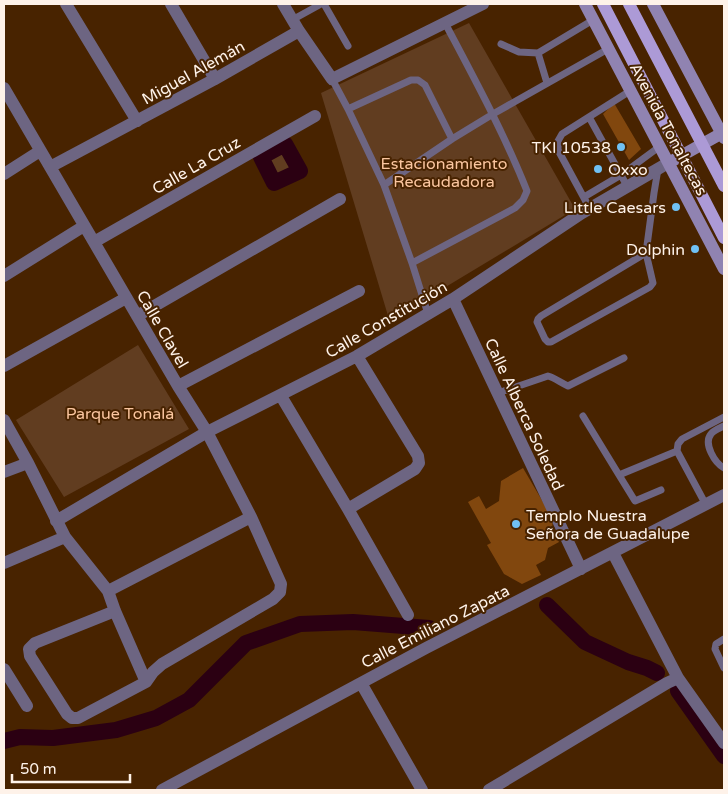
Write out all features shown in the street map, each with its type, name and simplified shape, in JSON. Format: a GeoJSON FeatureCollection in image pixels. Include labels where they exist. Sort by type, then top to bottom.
{"type":"FeatureCollection","features":[{"type":"Feature","properties":{"kind":"main road","name":"Avenida Tonaltecas"},"geometry":{"type":"LineString","coordinates":[[585,4],[659,148],[663,166],[724,270]]}},
{"type":"Feature","properties":{"kind":"main road","name":"Avenida Tonaltecas"},"geometry":{"type":"LineString","coordinates":[[603,4],[724,238]]}},
{"type":"Feature","properties":{"kind":"main road","name":"Avenida Tonaltecas"},"geometry":{"type":"LineString","coordinates":[[629,4],[724,186]]}},
{"type":"Feature","properties":{"kind":"main road"},"geometry":{"type":"LineString","coordinates":[[653,4],[723,135]]}},
{"type":"Feature","properties":{"kind":"main road","name":"Calle Constitución"},"geometry":{"type":"LineString","coordinates":[[663,166],[723,135]]}},
{"type":"Feature","properties":{"kind":"street"},"geometry":{"type":"LineString","coordinates":[[66,4],[137,121]]}},
{"type":"Feature","properties":{"kind":"street"},"geometry":{"type":"LineString","coordinates":[[171,4],[215,79]]}},
{"type":"Feature","properties":{"kind":"street"},"geometry":{"type":"LineString","coordinates":[[283,4],[332,79],[445,22],[470,7],[483,4]]}},
{"type":"Feature","properties":{"kind":"street","name":"Miguel Alemán"},"geometry":{"type":"LineString","coordinates":[[50,167],[215,79],[296,25]]}},
{"type":"Feature","properties":{"kind":"street","name":"Calle Clavel"},"geometry":{"type":"LineString","coordinates":[[4,88],[126,298],[207,432],[251,517],[281,584],[280,592],[273,599],[162,664],[146,682]]}},
{"type":"Feature","properties":{"kind":"street","name":"Calle La Cruz"},"geometry":{"type":"LineString","coordinates":[[94,242],[315,116]]}},
{"type":"Feature","properties":{"kind":"street"},"geometry":{"type":"LineString","coordinates":[[4,174],[40,151]]}},
{"type":"Feature","properties":{"kind":"street","name":"Calle Constitución"},"geometry":{"type":"LineString","coordinates":[[56,521],[207,432],[357,356],[454,299],[590,209],[624,181],[663,166]]}},
{"type":"Feature","properties":{"kind":"street"},"geometry":{"type":"LineString","coordinates":[[137,316],[340,199]]}},
{"type":"Feature","properties":{"kind":"street"},"geometry":{"type":"LineString","coordinates":[[4,276],[84,226]]}},
{"type":"Feature","properties":{"kind":"street"},"geometry":{"type":"LineString","coordinates":[[178,386],[359,291]]}},
{"type":"Feature","properties":{"kind":"street"},"geometry":{"type":"LineString","coordinates":[[4,366],[126,298]]}},
{"type":"Feature","properties":{"kind":"street","name":"Calle Alberca Soledad"},"geometry":{"type":"LineString","coordinates":[[454,299],[581,569]]}},
{"type":"Feature","properties":{"kind":"street"},"geometry":{"type":"LineString","coordinates":[[348,508],[414,469],[419,463],[418,456],[357,356]]}},
{"type":"Feature","properties":{"kind":"street"},"geometry":{"type":"LineString","coordinates":[[280,396],[348,508],[408,615]]}},
{"type":"Feature","properties":{"kind":"street"},"geometry":{"type":"LineString","coordinates":[[4,420],[65,537],[108,591],[146,682],[78,718],[72,718],[67,714],[30,656],[29,649],[35,643],[115,610]]}},
{"type":"Feature","properties":{"kind":"street"},"geometry":{"type":"LineString","coordinates":[[4,472],[28,463]]}},
{"type":"Feature","properties":{"kind":"street","name":"Calle Emiliano Zapata"},"geometry":{"type":"LineString","coordinates":[[162,790],[361,683],[724,496]]}},
{"type":"Feature","properties":{"kind":"street"},"geometry":{"type":"LineString","coordinates":[[108,591],[251,517]]}},
{"type":"Feature","properties":{"kind":"street"},"geometry":{"type":"LineString","coordinates":[[4,563],[65,537]]}},
{"type":"Feature","properties":{"kind":"street"},"geometry":{"type":"LineString","coordinates":[[613,553],[678,678],[724,743]]}},
{"type":"Feature","properties":{"kind":"street"},"geometry":{"type":"LineString","coordinates":[[4,669],[27,706]]}},
{"type":"Feature","properties":{"kind":"street"},"geometry":{"type":"LineString","coordinates":[[489,790],[658,688],[678,678]]}},
{"type":"Feature","properties":{"kind":"street"},"geometry":{"type":"LineString","coordinates":[[361,683],[422,790]]}},
{"type":"Feature","properties":{"kind":"lane"},"geometry":{"type":"LineString","coordinates":[[296,25],[323,4],[348,46]]}},
{"type":"Feature","properties":{"kind":"lane"},"geometry":{"type":"LineString","coordinates":[[501,44],[519,52],[538,53],[593,20]]}},
{"type":"Feature","properties":{"kind":"lane"},"geometry":{"type":"LineString","coordinates":[[412,263],[515,208],[523,200],[527,191],[493,114],[445,22]]}},
{"type":"Feature","properties":{"kind":"lane"},"geometry":{"type":"LineString","coordinates":[[384,185],[493,114],[608,49]]}},
{"type":"Feature","properties":{"kind":"lane"},"geometry":{"type":"LineString","coordinates":[[538,53],[547,83]]}},
{"type":"Feature","properties":{"kind":"lane"},"geometry":{"type":"LineString","coordinates":[[332,79],[384,185],[428,314]]}},
{"type":"Feature","properties":{"kind":"lane"},"geometry":{"type":"LineString","coordinates":[[348,109],[411,80],[418,80],[425,85],[452,139]]}},
{"type":"Feature","properties":{"kind":"lane"},"geometry":{"type":"LineString","coordinates":[[590,209],[558,150],[558,141],[562,134],[630,91]]}},
{"type":"Feature","properties":{"kind":"lane"},"geometry":{"type":"LineString","coordinates":[[589,116],[624,181]]}},
{"type":"Feature","properties":{"kind":"lane"},"geometry":{"type":"LineString","coordinates":[[584,197],[624,181],[659,148]]}},
{"type":"Feature","properties":{"kind":"lane"},"geometry":{"type":"LineString","coordinates":[[646,253],[541,316],[537,322],[545,339],[551,342],[650,287],[653,283],[646,253],[654,193],[663,166]]}},
{"type":"Feature","properties":{"kind":"lane"},"geometry":{"type":"LineString","coordinates":[[498,393],[548,376],[568,386],[624,358]]}},
{"type":"Feature","properties":{"kind":"lane"},"geometry":{"type":"LineString","coordinates":[[583,416],[635,501],[661,490]]}},
{"type":"Feature","properties":{"kind":"lane"},"geometry":{"type":"LineString","coordinates":[[706,505],[677,452],[678,444],[682,439],[724,418]]}},
{"type":"Feature","properties":{"kind":"lane"},"geometry":{"type":"LineString","coordinates":[[724,426],[712,432],[708,440],[709,448],[718,463],[724,468]]}},
{"type":"Feature","properties":{"kind":"lane"},"geometry":{"type":"LineString","coordinates":[[619,475],[677,452]]}},
{"type":"Feature","properties":{"kind":"lane"},"geometry":{"type":"LineString","coordinates":[[724,639],[716,644],[714,649],[724,668]]}},
{"type":"Feature","properties":{"kind":"green space","name":"Estacionamiento Recaudadora"},"geometry":{"type":"Polygon","coordinates":[[[469,23],[575,209],[389,319],[321,93],[469,23]]]}},
{"type":"Feature","properties":{"kind":"green space"},"geometry":{"type":"Polygon","coordinates":[[[285,144],[300,171],[274,183],[261,157],[285,144]]]}},
{"type":"Feature","properties":{"kind":"green space","name":"Parque Tonalá"},"geometry":{"type":"Polygon","coordinates":[[[138,345],[189,429],[64,497],[16,420],[138,345]]]}},
{"type":"Feature","properties":{"kind":"building"},"geometry":{"type":"Polygon","coordinates":[[[614,103],[641,149],[629,160],[603,114],[614,103]]]}},
{"type":"Feature","properties":{"kind":"building","name":"Templo Nuestra Señora de Guadalupe"},"geometry":{"type":"Polygon","coordinates":[[[523,468],[553,519],[552,529],[559,542],[548,548],[545,560],[536,565],[541,575],[522,584],[504,574],[487,545],[491,543],[468,502],[479,496],[486,509],[499,501],[501,481],[523,468]]]}},
{"type":"Feature","properties":{"kind":"waterway"},"geometry":{"type":"LineString","coordinates":[[285,144],[300,171],[274,183],[261,157],[285,144]]}},
{"type":"Feature","properties":{"kind":"waterway"},"geometry":{"type":"LineString","coordinates":[[547,605],[585,642],[657,673]]}},
{"type":"Feature","properties":{"kind":"waterway"},"geometry":{"type":"LineString","coordinates":[[4,741],[20,737],[53,738],[116,730],[156,718],[189,700],[246,643],[300,624],[353,622],[429,628]]}},
{"type":"Feature","properties":{"kind":"waterway"},"geometry":{"type":"LineString","coordinates":[[678,691],[724,756]]}},
{"type":"Feature","properties":{"kind":"place","name":"TKI 10538"},"geometry":{"type":"Point","coordinates":[621,147]}},
{"type":"Feature","properties":{"kind":"place","name":"Oxxo"},"geometry":{"type":"Point","coordinates":[598,169]}},
{"type":"Feature","properties":{"kind":"place","name":"Little Caesars"},"geometry":{"type":"Point","coordinates":[676,207]}},
{"type":"Feature","properties":{"kind":"place","name":"Dolphin"},"geometry":{"type":"Point","coordinates":[695,249]}},
{"type":"Feature","properties":{"kind":"place","name":"Templo Nuestra Señora de Guadalupe"},"geometry":{"type":"Point","coordinates":[516,524]}}]}
